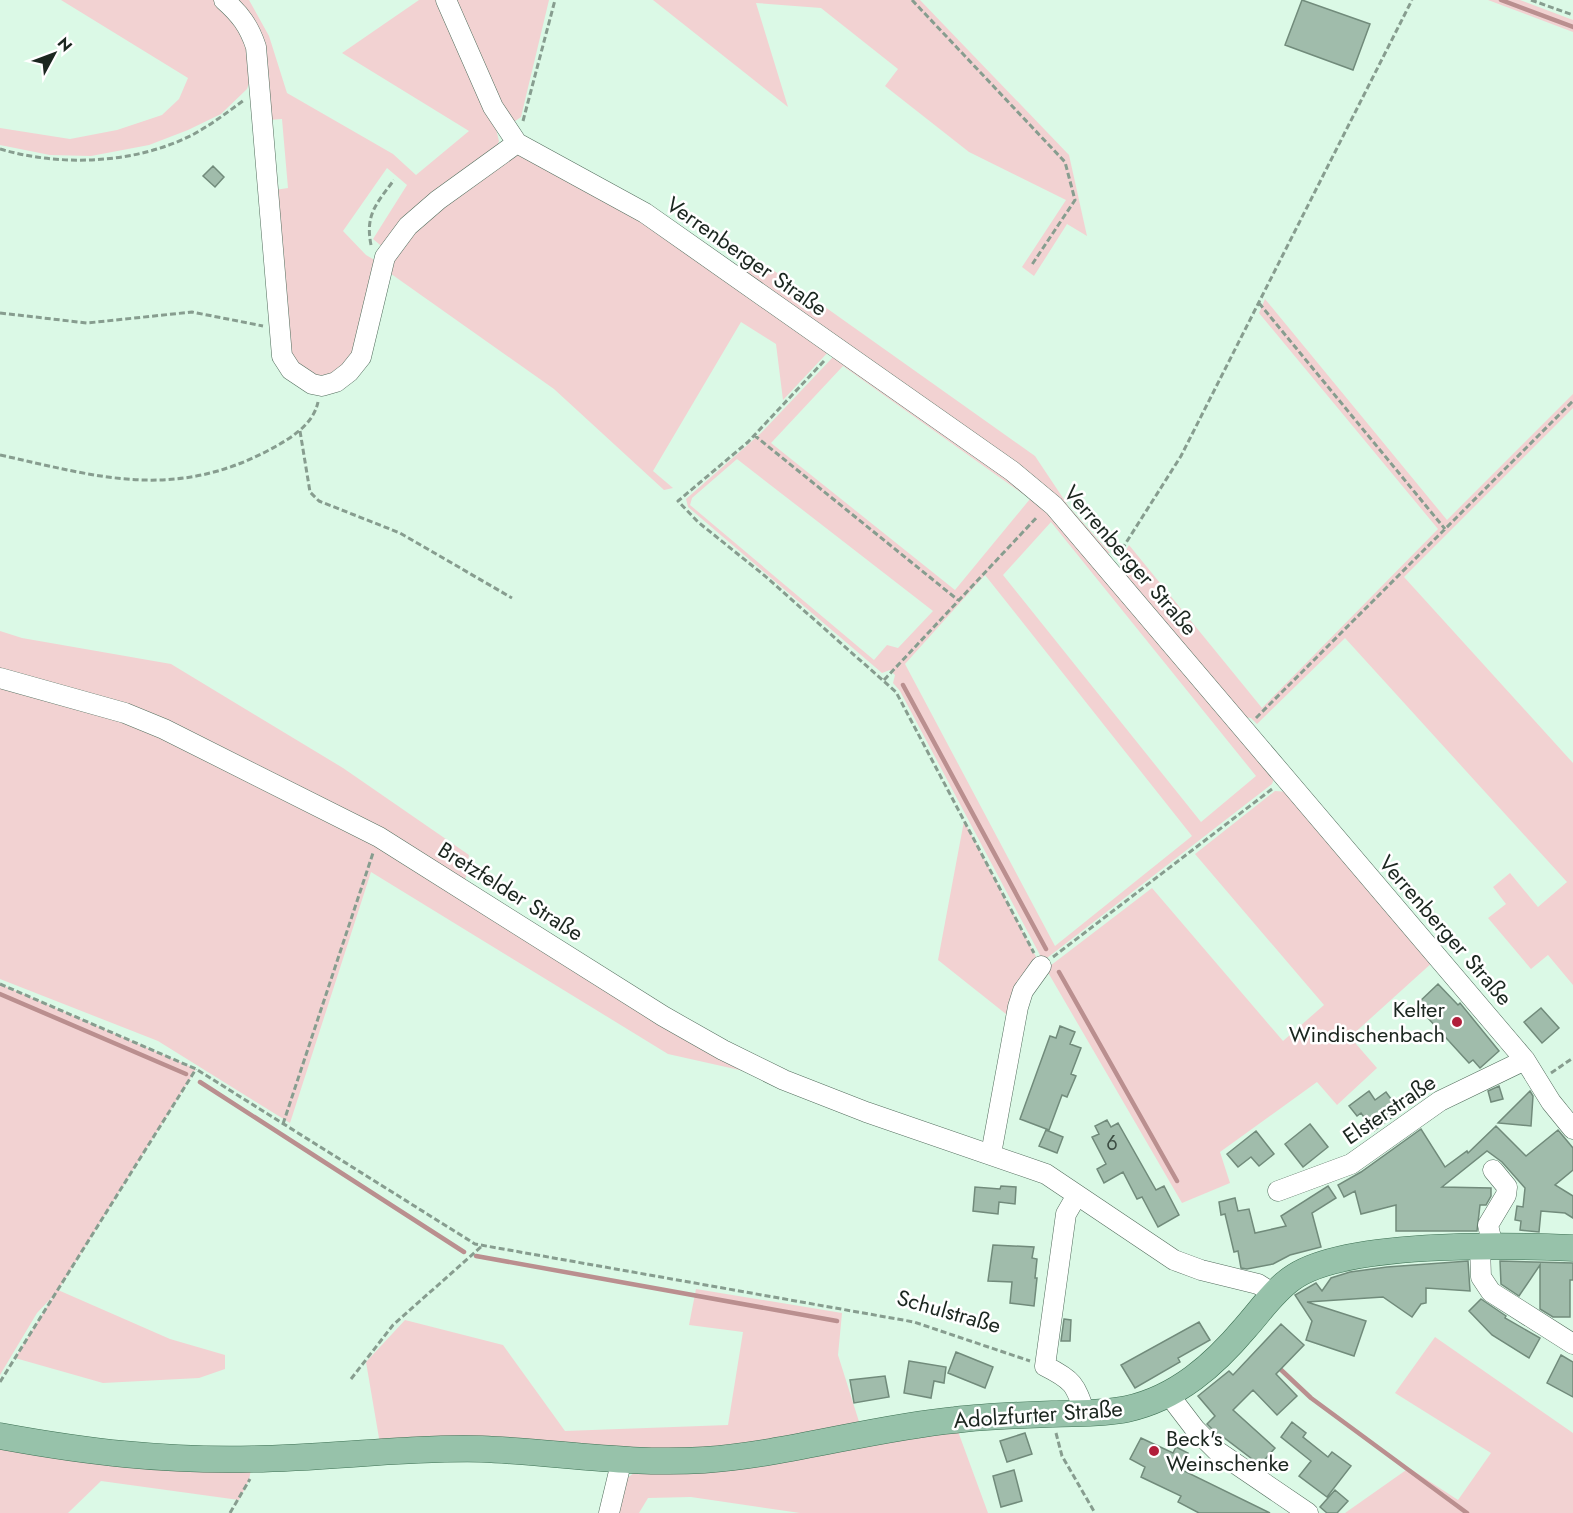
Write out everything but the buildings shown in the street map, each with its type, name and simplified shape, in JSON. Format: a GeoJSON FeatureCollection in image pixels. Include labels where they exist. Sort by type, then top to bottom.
{"type":"FeatureCollection","features":[{"type":"Feature","properties":{"kind":"main road","name":"Adolzfurter Straße"},"geometry":{"type":"LineString","coordinates":[[0,1436],[95,1453],[173,1459],[253,1460],[479,1449],[622,1459],[703,1460],[780,1450],[952,1420],[1127,1409],[1169,1395],[1196,1377],[1221,1355],[1274,1294],[1293,1277],[1341,1257],[1487,1247],[1573,1248]]}},
{"type":"Feature","properties":{"kind":"street"},"geometry":{"type":"LineString","coordinates":[[224,0],[239,14],[250,29],[256,47],[282,356],[291,370],[301,379],[322,386],[336,382],[349,372],[361,357],[385,257],[408,226],[438,200],[477,175],[517,143]]}},
{"type":"Feature","properties":{"kind":"street","name":"Verrenberger Straße"},"geometry":{"type":"LineString","coordinates":[[446,0],[493,107],[517,143],[645,213],[1012,471],[1054,506],[1110,568],[1285,779],[1525,1060],[1551,1102],[1573,1129]]}},
{"type":"Feature","properties":{"kind":"street","name":"Bretzfelder Straße"},"geometry":{"type":"LineString","coordinates":[[0,678],[116,710],[164,729],[379,837],[663,1016],[723,1050],[784,1080],[866,1112],[1046,1174],[1174,1260],[1201,1270],[1258,1284],[1274,1294]]}},
{"type":"Feature","properties":{"kind":"street"},"geometry":{"type":"LineString","coordinates":[[991,1154],[1018,1007],[1023,991],[1041,966]]}},
{"type":"Feature","properties":{"kind":"street","name":"Elsterstraße"},"geometry":{"type":"LineString","coordinates":[[1278,1191],[1351,1164],[1440,1101],[1525,1060]]}},
{"type":"Feature","properties":{"kind":"street"},"geometry":{"type":"LineString","coordinates":[[1493,1170],[1507,1187],[1506,1195],[1488,1225],[1487,1247],[1481,1277],[1491,1292],[1573,1344]]}},
{"type":"Feature","properties":{"kind":"street"},"geometry":{"type":"LineString","coordinates":[[1077,1195],[1066,1214],[1045,1366],[1069,1378],[1075,1386],[1085,1413]]}},
{"type":"Feature","properties":{"kind":"street"},"geometry":{"type":"LineString","coordinates":[[1169,1395],[1195,1429],[1217,1451],[1308,1513]]}},
{"type":"Feature","properties":{"kind":"street"},"geometry":{"type":"LineString","coordinates":[[609,1513],[622,1459]]}},
{"type":"Feature","properties":{"kind":"path"},"geometry":{"type":"LineString","coordinates":[[517,143],[555,0]]}},
{"type":"Feature","properties":{"kind":"path"},"geometry":{"type":"LineString","coordinates":[[912,0],[1065,162],[1075,200],[1031,266]]}},
{"type":"Feature","properties":{"kind":"path"},"geometry":{"type":"LineString","coordinates":[[1110,568],[1181,456],[1412,0]]}},
{"type":"Feature","properties":{"kind":"path"},"geometry":{"type":"LineString","coordinates":[[1531,0],[1573,15]]}},
{"type":"Feature","properties":{"kind":"path"},"geometry":{"type":"LineString","coordinates":[[0,149],[50,159],[92,160],[152,150],[193,134],[223,116],[250,95],[259,79]]}},
{"type":"Feature","properties":{"kind":"path"},"geometry":{"type":"LineString","coordinates":[[385,257],[372,248],[368,227],[375,206],[394,180]]}},
{"type":"Feature","properties":{"kind":"path"},"geometry":{"type":"LineString","coordinates":[[1258,303],[1445,529]]}},
{"type":"Feature","properties":{"kind":"path"},"geometry":{"type":"LineString","coordinates":[[0,313],[87,322],[192,312],[280,330]]}},
{"type":"Feature","properties":{"kind":"path"},"geometry":{"type":"LineString","coordinates":[[838,348],[754,435],[678,501],[698,522],[896,692],[1041,966],[1285,779]]}},
{"type":"Feature","properties":{"kind":"path"},"geometry":{"type":"LineString","coordinates":[[0,455],[96,476],[144,482],[183,480],[219,472],[253,458],[300,431],[316,412],[322,386]]}},
{"type":"Feature","properties":{"kind":"path"},"geometry":{"type":"LineString","coordinates":[[1245,730],[1573,400]]}},
{"type":"Feature","properties":{"kind":"path"},"geometry":{"type":"LineString","coordinates":[[300,431],[310,492],[319,501],[400,533],[512,598]]}},
{"type":"Feature","properties":{"kind":"path"},"geometry":{"type":"LineString","coordinates":[[754,435],[958,600]]}},
{"type":"Feature","properties":{"kind":"path"},"geometry":{"type":"LineString","coordinates":[[884,680],[1044,510],[1054,506]]}},
{"type":"Feature","properties":{"kind":"path"},"geometry":{"type":"LineString","coordinates":[[283,1124],[379,837]]}},
{"type":"Feature","properties":{"kind":"path","name":"Schulstraße"},"geometry":{"type":"LineString","coordinates":[[0,984],[196,1069],[475,1244],[914,1322],[1045,1366]]}},
{"type":"Feature","properties":{"kind":"path"},"geometry":{"type":"LineString","coordinates":[[1539,1080],[1573,1058]]}},
{"type":"Feature","properties":{"kind":"path"},"geometry":{"type":"LineString","coordinates":[[0,1382],[196,1069]]}},
{"type":"Feature","properties":{"kind":"path"},"geometry":{"type":"LineString","coordinates":[[351,1379],[393,1325],[482,1245]]}},
{"type":"Feature","properties":{"kind":"path"},"geometry":{"type":"LineString","coordinates":[[1051,1414],[1062,1456],[1095,1513]]}},
{"type":"Feature","properties":{"kind":"path"},"geometry":{"type":"LineString","coordinates":[[230,1513],[249,1480],[253,1460]]}},
{"type":"Feature","properties":{"kind":"shaded area"},"geometry":{"type":"Polygon","coordinates":[[[61,0],[217,0],[245,32],[252,75],[247,89],[221,114],[149,145],[91,156],[50,155],[0,145],[0,128],[70,139],[117,130],[162,115],[179,99],[188,78],[61,0]]]}},
{"type":"Feature","properties":{"kind":"shaded area"},"geometry":{"type":"Polygon","coordinates":[[[234,0],[249,0],[269,36],[287,93],[393,154],[416,175],[469,131],[342,53],[419,0],[440,0],[492,113],[499,141],[495,151],[385,249],[373,239],[407,185],[387,168],[343,231],[366,255],[378,262],[351,359],[327,378],[305,375],[289,351],[275,190],[288,188],[282,119],[268,120],[234,0]]]}},
{"type":"Feature","properties":{"kind":"shaded area"},"geometry":{"type":"Polygon","coordinates":[[[451,0],[549,0],[521,117],[511,124],[451,0]]]}},
{"type":"Feature","properties":{"kind":"shaded area"},"geometry":{"type":"Polygon","coordinates":[[[653,0],[920,0],[1069,155],[1087,236],[1067,224],[1034,276],[1022,267],[1066,200],[969,152],[885,86],[898,69],[821,8],[756,3],[788,107],[653,0]]]}},
{"type":"Feature","properties":{"kind":"shaded area"},"geometry":{"type":"Polygon","coordinates":[[[1488,0],[1520,0],[1573,20],[1573,32],[1488,0]]]}},
{"type":"Feature","properties":{"kind":"shaded area"},"geometry":{"type":"Polygon","coordinates":[[[518,153],[641,218],[830,350],[783,400],[776,344],[741,322],[653,471],[673,488],[664,490],[554,389],[387,271],[414,226],[518,153]]]}},
{"type":"Feature","properties":{"kind":"shaded area"},"geometry":{"type":"Polygon","coordinates":[[[756,258],[1035,456],[1069,507],[1110,553],[1105,554],[744,274],[756,258]]]}},
{"type":"Feature","properties":{"kind":"shaded area"},"geometry":{"type":"Polygon","coordinates":[[[1265,299],[1447,520],[1573,394],[1573,408],[1404,577],[1573,763],[1573,985],[1548,955],[1531,969],[1488,918],[1506,904],[1493,887],[1510,873],[1538,907],[1567,882],[1345,638],[1257,724],[1251,718],[1242,717],[1120,570],[1120,560],[1129,545],[1262,708],[1438,529],[1259,313],[1265,299]]]}},
{"type":"Feature","properties":{"kind":"shaded area"},"geometry":{"type":"Polygon","coordinates":[[[840,356],[1053,513],[1275,776],[1272,784],[1047,958],[1041,957],[900,691],[893,683],[895,675],[890,670],[882,673],[688,507],[686,499],[761,433],[833,357],[840,356]],[[843,366],[771,443],[955,590],[1030,499],[843,366]],[[737,459],[692,498],[690,505],[874,660],[887,645],[898,648],[933,611],[737,459]],[[1051,522],[1003,575],[1201,822],[1256,776],[1051,522]],[[985,575],[905,664],[1055,946],[1192,836],[985,575]]]}},
{"type":"Feature","properties":{"kind":"shaded area"},"geometry":{"type":"Polygon","coordinates":[[[0,631],[22,638],[171,664],[343,768],[469,855],[464,889],[784,1080],[668,1054],[371,872],[290,1123],[158,1041],[0,979],[0,631]]]}},
{"type":"Feature","properties":{"kind":"shaded area"},"geometry":{"type":"Polygon","coordinates":[[[1275,791],[1289,792],[1434,961],[1350,1037],[1377,1068],[1337,1105],[1317,1082],[1220,1152],[1230,1183],[1182,1203],[1046,969],[1152,888],[1283,1041],[1324,1005],[1195,854],[1275,791]]]}},
{"type":"Feature","properties":{"kind":"shaded area"},"geometry":{"type":"Polygon","coordinates":[[[964,821],[1041,966],[1016,1022],[938,960],[964,821]]]}},
{"type":"Feature","properties":{"kind":"shaded area"},"geometry":{"type":"Polygon","coordinates":[[[0,984],[196,1069],[58,1290],[170,1339],[225,1355],[225,1369],[199,1378],[103,1383],[15,1358],[55,1294],[37,1313],[0,1375],[0,984]]]}},
{"type":"Feature","properties":{"kind":"shaded area"},"geometry":{"type":"Polygon","coordinates":[[[696,1289],[842,1313],[838,1355],[861,1428],[700,1452],[380,1444],[366,1362],[405,1320],[503,1345],[565,1431],[728,1425],[743,1332],[689,1325],[696,1289]]]}},
{"type":"Feature","properties":{"kind":"shaded area"},"geometry":{"type":"Polygon","coordinates":[[[1435,1337],[1573,1433],[1573,1513],[1345,1513],[1409,1468],[1458,1500],[1491,1453],[1395,1393],[1435,1337]]]}},
{"type":"Feature","properties":{"kind":"shaded area"},"geometry":{"type":"Polygon","coordinates":[[[956,1426],[988,1513],[800,1513],[691,1497],[648,1498],[639,1513],[613,1513],[627,1478],[641,1468],[956,1426]]]}},
{"type":"Feature","properties":{"kind":"shaded area"},"geometry":{"type":"Polygon","coordinates":[[[0,1436],[253,1459],[249,1480],[239,1500],[101,1481],[68,1513],[0,1513],[0,1436]]]}},
{"type":"Feature","properties":{"kind":"waterway"},"geometry":{"type":"LineString","coordinates":[[1501,0],[1573,27]]}},
{"type":"Feature","properties":{"kind":"waterway"},"geometry":{"type":"LineString","coordinates":[[903,685],[1046,949]]}},
{"type":"Feature","properties":{"kind":"waterway"},"geometry":{"type":"LineString","coordinates":[[1059,972],[1177,1181]]}},
{"type":"Feature","properties":{"kind":"waterway"},"geometry":{"type":"LineString","coordinates":[[0,994],[186,1074]]}},
{"type":"Feature","properties":{"kind":"waterway"},"geometry":{"type":"LineString","coordinates":[[200,1082],[464,1252]]}},
{"type":"Feature","properties":{"kind":"waterway"},"geometry":{"type":"LineString","coordinates":[[476,1256],[837,1321]]}},
{"type":"Feature","properties":{"kind":"waterway"},"geometry":{"type":"LineString","coordinates":[[1277,1366],[1311,1398],[1467,1513]]}},
{"type":"Feature","properties":{"kind":"place","name":"Kelter Windischenbach"},"geometry":{"type":"Point","coordinates":[1457,1022]}},
{"type":"Feature","properties":{"kind":"place","name":"Beck's Weinschenke"},"geometry":{"type":"Point","coordinates":[1154,1451]}}]}
